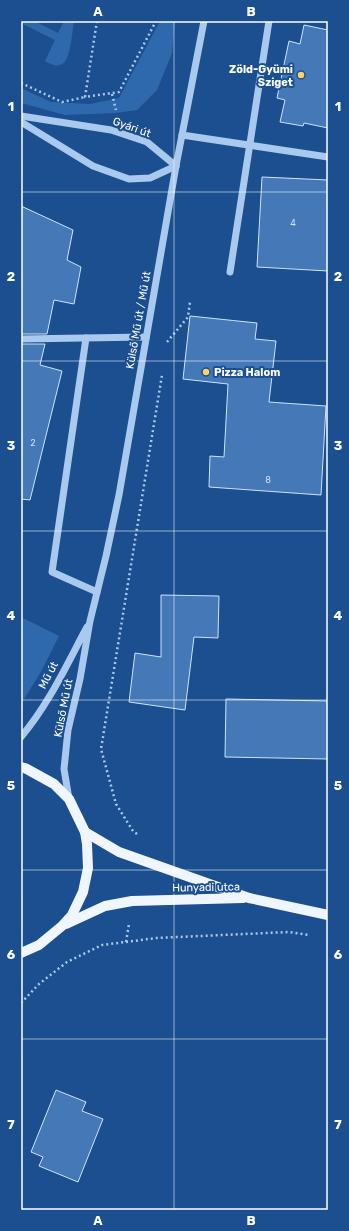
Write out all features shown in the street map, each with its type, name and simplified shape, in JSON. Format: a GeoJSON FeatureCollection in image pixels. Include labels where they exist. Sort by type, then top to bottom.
{"type":"FeatureCollection","features":[{"type":"Feature","properties":{"kind":"main road"},"geometry":{"type":"LineString","coordinates":[[21,767],[54,784],[69,800],[85,832],[88,868],[83,892],[72,915],[62,926],[39,945],[21,953]]}},
{"type":"Feature","properties":{"kind":"main road","name":"Hunyadi utca"},"geometry":{"type":"LineString","coordinates":[[85,832],[119,852],[250,898]]}},
{"type":"Feature","properties":{"kind":"main road","name":"Hunyadi utca"},"geometry":{"type":"LineString","coordinates":[[62,926],[105,906],[132,901],[250,898]]}},
{"type":"Feature","properties":{"kind":"main road"},"geometry":{"type":"LineString","coordinates":[[250,898],[328,915]]}},
{"type":"Feature","properties":{"kind":"street","name":"Külső Mű út / Mű út"},"geometry":{"type":"LineString","coordinates":[[90,621],[119,495],[176,166],[204,21]]}},
{"type":"Feature","properties":{"kind":"street"},"geometry":{"type":"LineString","coordinates":[[230,272],[269,21]]}},
{"type":"Feature","properties":{"kind":"street","name":"Gyári út"},"geometry":{"type":"LineString","coordinates":[[21,116],[111,130],[147,142],[176,166]]}},
{"type":"Feature","properties":{"kind":"street"},"geometry":{"type":"LineString","coordinates":[[21,122],[93,166],[129,179],[150,178],[176,166]]}},
{"type":"Feature","properties":{"kind":"street"},"geometry":{"type":"LineString","coordinates":[[182,135],[328,157]]}},
{"type":"Feature","properties":{"kind":"street"},"geometry":{"type":"LineString","coordinates":[[21,339],[146,337]]}},
{"type":"Feature","properties":{"kind":"street"},"geometry":{"type":"LineString","coordinates":[[86,338],[52,572],[97,592]]}},
{"type":"Feature","properties":{"kind":"street","name":"Mű út"},"geometry":{"type":"LineString","coordinates":[[21,737],[36,720],[90,621]]}},
{"type":"Feature","properties":{"kind":"street","name":"Külső Mű út"},"geometry":{"type":"LineString","coordinates":[[69,800],[64,769],[65,754],[68,730],[80,679],[90,621]]}},
{"type":"Feature","properties":{"kind":"path"},"geometry":{"type":"LineString","coordinates":[[85,97],[97,21]]}},
{"type":"Feature","properties":{"kind":"path"},"geometry":{"type":"LineString","coordinates":[[21,83],[62,102],[118,92],[156,21]]}},
{"type":"Feature","properties":{"kind":"path"},"geometry":{"type":"LineString","coordinates":[[166,348],[168,340],[188,317],[190,302]]}},
{"type":"Feature","properties":{"kind":"path"},"geometry":{"type":"LineString","coordinates":[[138,859],[141,837],[133,831],[116,804],[101,749],[163,372]]}},
{"type":"Feature","properties":{"kind":"path"},"geometry":{"type":"LineString","coordinates":[[126,942],[132,901]]}},
{"type":"Feature","properties":{"kind":"path"},"geometry":{"type":"LineString","coordinates":[[21,1004],[39,984],[67,962],[102,945],[156,938],[289,932],[312,935]]}},
{"type":"Feature","properties":{"kind":"shaded area"},"geometry":{"type":"Polygon","coordinates":[[[21,21],[34,21],[58,33],[64,21],[74,21],[69,53],[64,63],[56,66],[45,61],[55,40],[21,23],[21,21]]]}},
{"type":"Feature","properties":{"kind":"shaded area"},"geometry":{"type":"Polygon","coordinates":[[[160,21],[175,21],[172,53],[157,90],[137,110],[115,113],[65,115],[21,103],[21,88],[51,102],[90,104],[119,98],[160,21]]]}},
{"type":"Feature","properties":{"kind":"shaded area"},"geometry":{"type":"Polygon","coordinates":[[[21,618],[59,636],[42,670],[21,704],[21,618]]]}},
{"type":"Feature","properties":{"kind":"building","name":"Zöld-Gyümi Sziget"},"geometry":{"type":"Polygon","coordinates":[[[304,25],[328,30],[328,128],[304,123],[303,126],[280,122],[285,100],[277,98],[289,41],[300,44],[304,25]]]}},
{"type":"Feature","properties":{"kind":"building"},"geometry":{"type":"Polygon","coordinates":[[[262,177],[328,180],[328,271],[257,267],[262,177]]]}},
{"type":"Feature","properties":{"kind":"building"},"geometry":{"type":"Polygon","coordinates":[[[21,206],[73,230],[67,260],[81,267],[74,304],[54,300],[47,334],[21,334],[21,206]]]}},
{"type":"Feature","properties":{"kind":"building"},"geometry":{"type":"Polygon","coordinates":[[[190,316],[257,323],[255,339],[276,341],[269,402],[326,406],[321,495],[209,487],[210,456],[224,457],[228,384],[183,379],[190,316]]]}},
{"type":"Feature","properties":{"kind":"building"},"geometry":{"type":"Polygon","coordinates":[[[21,344],[45,344],[40,365],[62,371],[30,500],[21,499],[21,344]]]}},
{"type":"Feature","properties":{"kind":"building"},"geometry":{"type":"Polygon","coordinates":[[[161,595],[219,596],[218,638],[194,637],[185,710],[129,702],[135,653],[161,657],[161,595]]]}},
{"type":"Feature","properties":{"kind":"building"},"geometry":{"type":"Polygon","coordinates":[[[226,699],[328,701],[328,759],[225,757],[226,699]]]}},
{"type":"Feature","properties":{"kind":"building"},"geometry":{"type":"Polygon","coordinates":[[[56,1090],[86,1102],[82,1111],[103,1119],[78,1182],[39,1166],[43,1157],[31,1152],[56,1090]]]}},
{"type":"Feature","properties":{"kind":"place","name":"Zöld-Gyümi Sziget"},"geometry":{"type":"Point","coordinates":[301,75]}},
{"type":"Feature","properties":{"kind":"place","name":"Pizza Halom"},"geometry":{"type":"Point","coordinates":[206,372]}}]}
